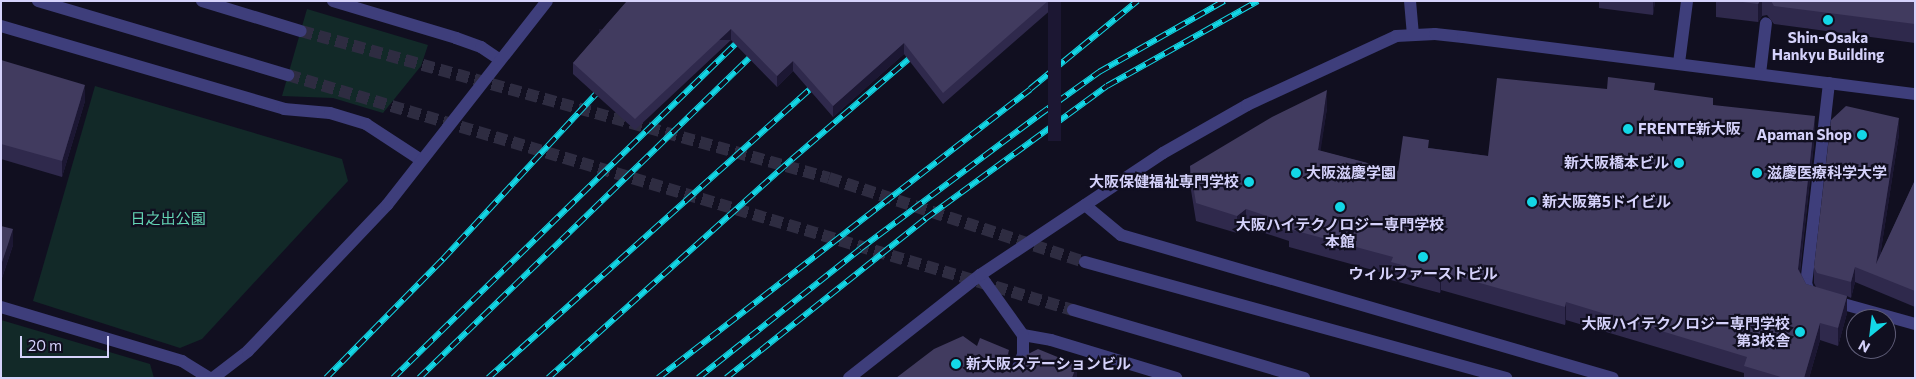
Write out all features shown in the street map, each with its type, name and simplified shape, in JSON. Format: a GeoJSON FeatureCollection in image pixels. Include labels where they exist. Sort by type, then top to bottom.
{"type":"FeatureCollection","features":[{"type":"Feature","properties":{"kind":"street"},"geometry":{"type":"LineString","coordinates":[[38,1],[288,75]]}},
{"type":"Feature","properties":{"kind":"street"},"geometry":{"type":"LineString","coordinates":[[202,1],[301,31]]}},
{"type":"Feature","properties":{"kind":"street"},"geometry":{"type":"LineString","coordinates":[[333,1],[482,47],[500,60]]}},
{"type":"Feature","properties":{"kind":"street"},"geometry":{"type":"LineString","coordinates":[[1,307],[182,361],[211,378],[248,351],[387,205],[547,1]]}},
{"type":"Feature","properties":{"kind":"street"},"geometry":{"type":"LineString","coordinates":[[1410,1],[1413,34]]}},
{"type":"Feature","properties":{"kind":"street"},"geometry":{"type":"LineString","coordinates":[[1679,63],[1686,1]]}},
{"type":"Feature","properties":{"kind":"street"},"geometry":{"type":"LineString","coordinates":[[1760,74],[1766,24]]}},
{"type":"Feature","properties":{"kind":"street"},"geometry":{"type":"LineString","coordinates":[[1,26],[284,109],[330,113],[366,124],[421,160]]}},
{"type":"Feature","properties":{"kind":"street"},"geometry":{"type":"LineString","coordinates":[[849,378],[980,276],[1163,153],[1247,105],[1371,46],[1413,34],[1463,37],[1915,94]]}},
{"type":"Feature","properties":{"kind":"street"},"geometry":{"type":"LineString","coordinates":[[1830,83],[1806,284],[1811,295],[1915,324]]}},
{"type":"Feature","properties":{"kind":"street"},"geometry":{"type":"LineString","coordinates":[[1085,205],[1121,235],[1613,378]]}},
{"type":"Feature","properties":{"kind":"street"},"geometry":{"type":"LineString","coordinates":[[1085,262],[1506,378]]}},
{"type":"Feature","properties":{"kind":"street"},"geometry":{"type":"LineString","coordinates":[[980,276],[1023,336],[1023,354],[1014,378]]}},
{"type":"Feature","properties":{"kind":"street"},"geometry":{"type":"LineString","coordinates":[[1073,310],[1304,378]]}},
{"type":"Feature","properties":{"kind":"street"},"geometry":{"type":"LineString","coordinates":[[1023,336],[1051,340],[1172,377]]}},
{"type":"Feature","properties":{"kind":"green space"},"geometry":{"type":"Polygon","coordinates":[[[307,9],[428,45],[421,66],[383,113],[333,98],[282,96],[307,9]]]}},
{"type":"Feature","properties":{"kind":"green space","name":"日之出公園"},"geometry":{"type":"Polygon","coordinates":[[[95,86],[342,159],[348,181],[202,339],[180,348],[33,301],[95,86]]]}},
{"type":"Feature","properties":{"kind":"green space"},"geometry":{"type":"Polygon","coordinates":[[[1,320],[150,364],[154,378],[1,378],[1,320]]]}},
{"type":"Feature","properties":{"kind":"building"},"geometry":{"type":"Polygon","coordinates":[[[627,1],[1048,1],[943,93],[904,43],[833,106],[793,61],[777,76],[731,29],[635,119],[573,63],[627,1]]]}},
{"type":"Feature","properties":{"kind":"building"},"geometry":{"type":"Polygon","coordinates":[[[1735,1],[1760,1],[1758,4],[1735,1]]]}},
{"type":"Feature","properties":{"kind":"building"},"geometry":{"type":"Polygon","coordinates":[[[1771,1],[1915,1],[1915,24],[1774,6],[1771,1]]]}},
{"type":"Feature","properties":{"kind":"building"},"geometry":{"type":"Polygon","coordinates":[[[1,60],[85,85],[62,161],[1,144],[1,60]]]}},
{"type":"Feature","properties":{"kind":"building"},"geometry":{"type":"Polygon","coordinates":[[[1608,77],[1655,83],[1654,90],[1713,98],[1713,105],[1815,116],[1798,269],[1806,284],[1847,296],[1838,328],[1820,323],[1804,378],[1784,378],[1744,366],[1747,357],[1566,302],[1565,307],[1441,272],[1440,275],[1391,262],[1393,257],[1289,229],[1290,224],[1246,209],[1237,216],[1196,203],[1190,166],[1272,117],[1327,90],[1318,150],[1398,171],[1403,136],[1429,140],[1428,148],[1488,156],[1497,78],[1607,89],[1608,77]]]}},
{"type":"Feature","properties":{"kind":"building"},"geometry":{"type":"Polygon","coordinates":[[[1846,106],[1899,118],[1876,264],[1915,180],[1915,291],[1855,267],[1851,282],[1817,273],[1814,267],[1831,120],[1846,106]]]}},
{"type":"Feature","properties":{"kind":"building"},"geometry":{"type":"Polygon","coordinates":[[[1,226],[13,229],[2,262],[1,262],[1,226]]]}},
{"type":"Feature","properties":{"kind":"building"},"geometry":{"type":"Polygon","coordinates":[[[963,336],[977,346],[980,338],[1009,350],[1006,361],[1012,368],[1019,367],[1024,356],[1038,349],[1077,365],[1072,378],[896,378],[934,349],[963,336]]]}},
{"type":"Feature","properties":{"kind":"tunnel"},"geometry":{"type":"LineString","coordinates":[[301,31],[829,178],[1085,262]]}},
{"type":"Feature","properties":{"kind":"tunnel"},"geometry":{"type":"LineString","coordinates":[[288,75],[1073,310]]}},
{"type":"Feature","properties":{"kind":"railway"},"geometry":{"type":"LineString","coordinates":[[658,378],[1030,89],[1137,1]]}},
{"type":"Feature","properties":{"kind":"railway"},"geometry":{"type":"LineString","coordinates":[[698,378],[860,249],[1039,115],[1099,72],[1224,1]]}},
{"type":"Feature","properties":{"kind":"railway"},"geometry":{"type":"LineString","coordinates":[[726,378],[925,219],[1107,86],[1258,1]]}},
{"type":"Feature","properties":{"kind":"railway"},"geometry":{"type":"LineString","coordinates":[[393,378],[745,34]]}},
{"type":"Feature","properties":{"kind":"railway"},"geometry":{"type":"LineString","coordinates":[[419,378],[758,49]]}},
{"type":"Feature","properties":{"kind":"railway"},"geometry":{"type":"LineString","coordinates":[[548,378],[792,159],[919,50]]}},
{"type":"Feature","properties":{"kind":"railway"},"geometry":{"type":"LineString","coordinates":[[488,378],[819,81]]}},
{"type":"Feature","properties":{"kind":"railway"},"geometry":{"type":"LineString","coordinates":[[326,378],[443,259],[605,84]]}},
{"type":"Feature","properties":{"kind":"place","name":"Shin-Osaka Hankyu Building"},"geometry":{"type":"Point","coordinates":[1828,20]}},
{"type":"Feature","properties":{"kind":"place","name":"FRENTE新大阪"},"geometry":{"type":"Point","coordinates":[1628,129]}},
{"type":"Feature","properties":{"kind":"place","name":"Apaman Shop"},"geometry":{"type":"Point","coordinates":[1862,135]}},
{"type":"Feature","properties":{"kind":"place","name":"新大阪橋本ビル"},"geometry":{"type":"Point","coordinates":[1679,163]}},
{"type":"Feature","properties":{"kind":"place","name":"大阪滋慶学園"},"geometry":{"type":"Point","coordinates":[1296,173]}},
{"type":"Feature","properties":{"kind":"place","name":"滋慶医療科学大学"},"geometry":{"type":"Point","coordinates":[1757,173]}},
{"type":"Feature","properties":{"kind":"place","name":"大阪保健福祉専門学校"},"geometry":{"type":"Point","coordinates":[1249,182]}},
{"type":"Feature","properties":{"kind":"place","name":"新大阪第5ドイビル"},"geometry":{"type":"Point","coordinates":[1532,202]}},
{"type":"Feature","properties":{"kind":"place","name":"大阪ハイテクノロジー専門学校 本館"},"geometry":{"type":"Point","coordinates":[1340,207]}},
{"type":"Feature","properties":{"kind":"place","name":"ウィルファーストビル"},"geometry":{"type":"Point","coordinates":[1423,257]}},
{"type":"Feature","properties":{"kind":"place","name":"大阪ハイテクノロジー専門学校 第3校舎"},"geometry":{"type":"Point","coordinates":[1800,332]}},
{"type":"Feature","properties":{"kind":"place","name":"新大阪ステーションビル"},"geometry":{"type":"Point","coordinates":[956,364]}}]}
